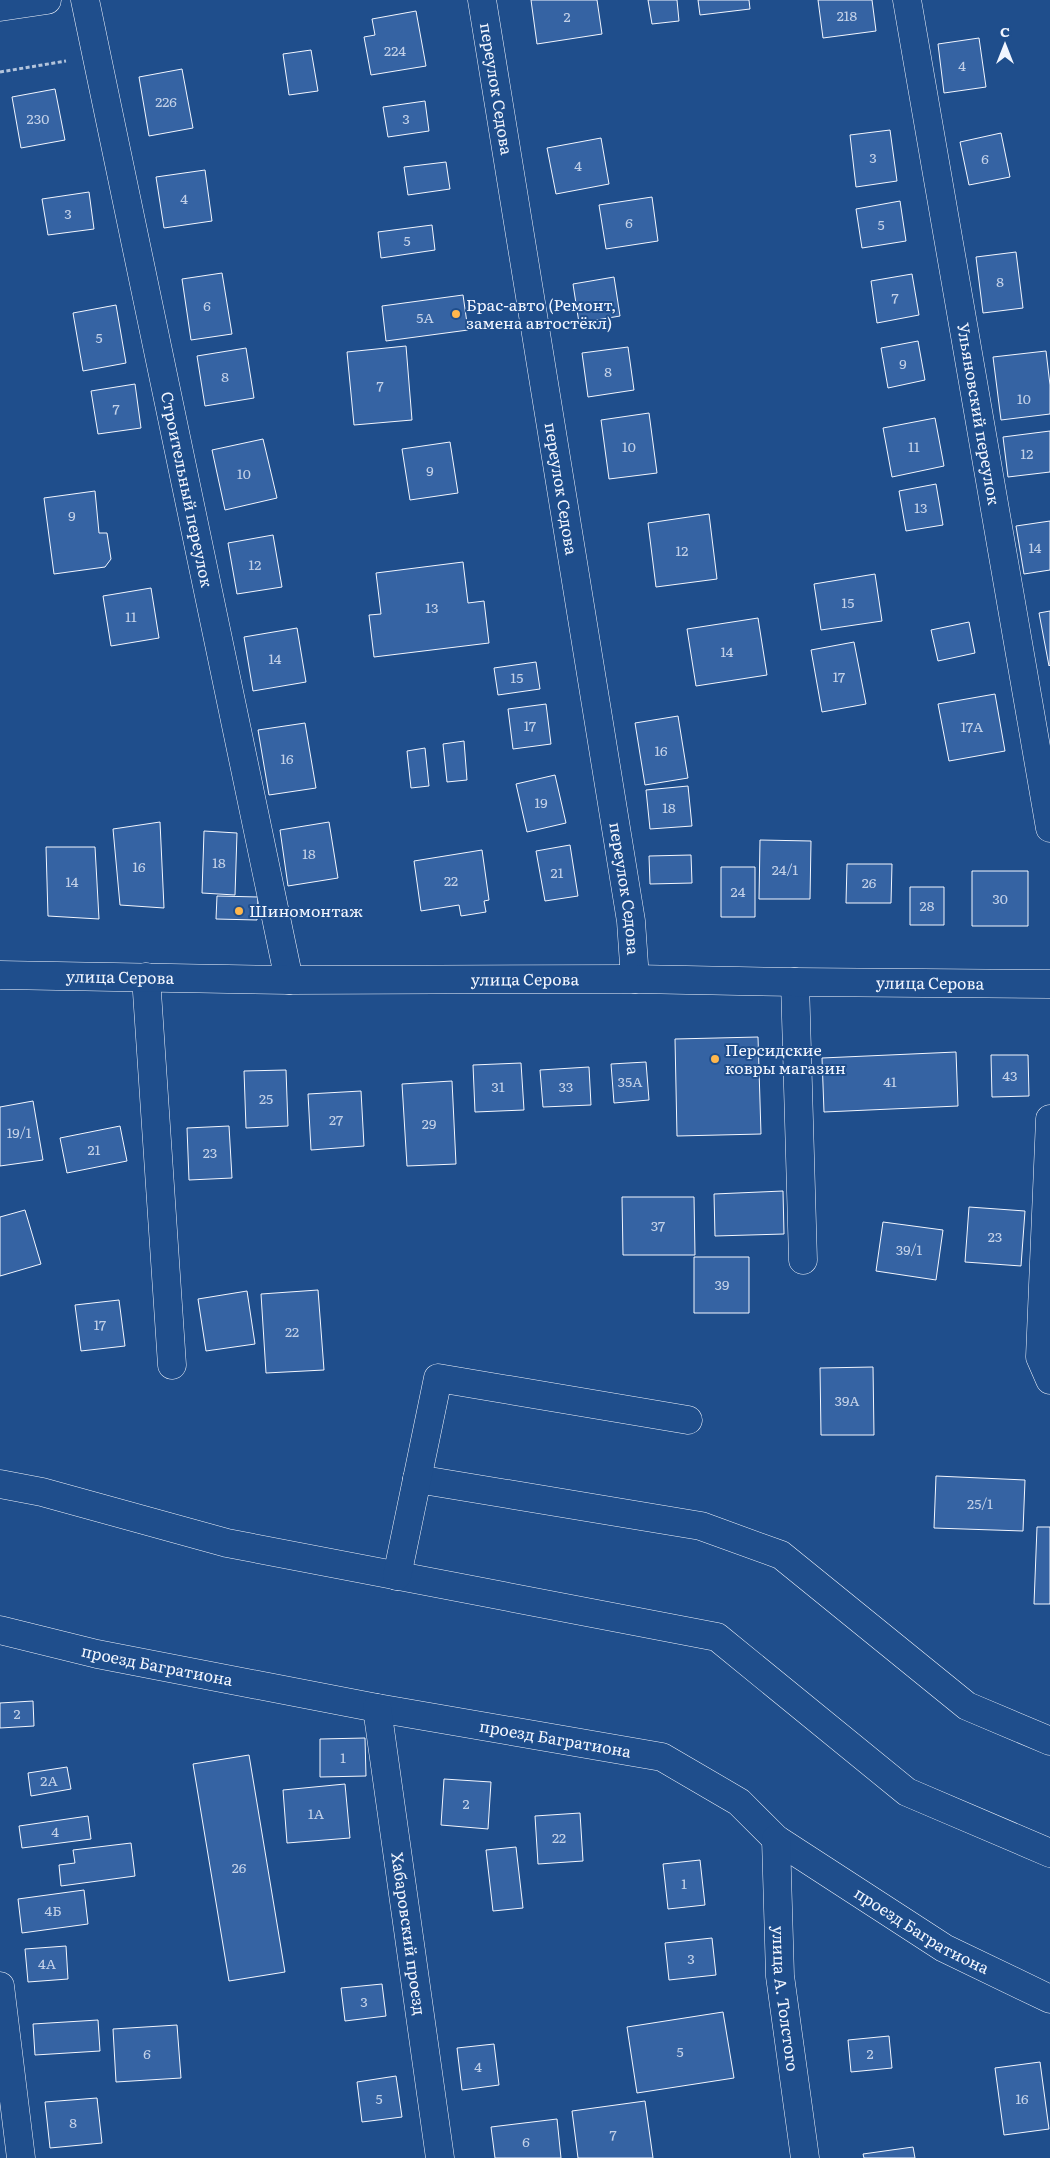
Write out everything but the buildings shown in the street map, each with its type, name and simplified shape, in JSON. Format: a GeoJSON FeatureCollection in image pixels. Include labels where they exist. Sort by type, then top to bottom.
{"type":"FeatureCollection","features":[{"type":"Feature","properties":{"kind":"street"},"geometry":{"type":"LineString","coordinates":[[0,7],[46,0]]}},
{"type":"Feature","properties":{"kind":"street","name":"Строительный переулок"},"geometry":{"type":"LineString","coordinates":[[85,0],[289,980]]}},
{"type":"Feature","properties":{"kind":"street","name":"переулок Седова"},"geometry":{"type":"LineString","coordinates":[[482,0],[631,921],[635,979]]}},
{"type":"Feature","properties":{"kind":"street","name":"Ульяновский переулок"},"geometry":{"type":"LineString","coordinates":[[907,0],[1050,828]]}},
{"type":"Feature","properties":{"kind":"street","name":"улица Серова"},"geometry":{"type":"LineString","coordinates":[[0,975],[289,980],[635,979],[1050,984]]}},
{"type":"Feature","properties":{"kind":"street"},"geometry":{"type":"LineString","coordinates":[[146,977],[172,1365]]}},
{"type":"Feature","properties":{"kind":"street"},"geometry":{"type":"LineString","coordinates":[[795,982],[804,1260]]}},
{"type":"Feature","properties":{"kind":"street"},"geometry":{"type":"LineString","coordinates":[[1050,1119],[1040,1357],[1050,1380]]}},
{"type":"Feature","properties":{"kind":"street"},"geometry":{"type":"LineString","coordinates":[[397,1576],[438,1378],[688,1420]]}},
{"type":"Feature","properties":{"kind":"street"},"geometry":{"type":"LineString","coordinates":[[417,1478],[701,1526],[781,1555],[968,1706],[1050,1741]]}},
{"type":"Feature","properties":{"kind":"street"},"geometry":{"type":"LineString","coordinates":[[0,1484],[42,1492],[227,1544],[717,1637],[907,1792],[1050,1853]]}},
{"type":"Feature","properties":{"kind":"street","name":"проезд Багратиона"},"geometry":{"type":"LineString","coordinates":[[0,1630],[97,1654],[377,1708],[662,1757],[739,1802],[776,1838],[944,1948],[1050,1999]]}},
{"type":"Feature","properties":{"kind":"street","name":"Хабаровский проезд"},"geometry":{"type":"LineString","coordinates":[[377,1708],[440,2158]]}},
{"type":"Feature","properties":{"kind":"street","name":"улица А. Толстого"},"geometry":{"type":"LineString","coordinates":[[776,1838],[780,1976],[804,2158]]}},
{"type":"Feature","properties":{"kind":"street"},"geometry":{"type":"LineString","coordinates":[[0,1986],[21,2158]]}},
{"type":"Feature","properties":{"kind":"path"},"geometry":{"type":"LineString","coordinates":[[0,72],[96,56]]}},
{"type":"Feature","properties":{"kind":"place","name":"Брас-авто (Ремонт, замена автостёкл)"},"geometry":{"type":"Point","coordinates":[456,314]}},
{"type":"Feature","properties":{"kind":"place","name":"Шиномонтаж"},"geometry":{"type":"Point","coordinates":[239,911]}},
{"type":"Feature","properties":{"kind":"place","name":"Персидские ковры магазин"},"geometry":{"type":"Point","coordinates":[715,1059]}}]}
